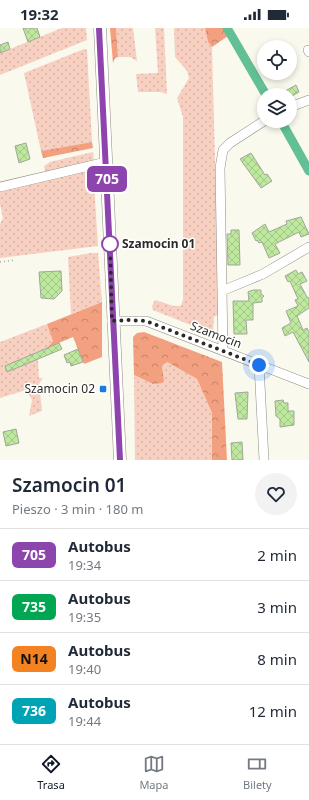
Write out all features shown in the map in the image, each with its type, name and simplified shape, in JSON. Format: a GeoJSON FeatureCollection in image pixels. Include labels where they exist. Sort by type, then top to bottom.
{"type":"FeatureCollection","features":[{"type":"Feature","properties":{"kind":"main road"},"geometry":{"type":"LineString","coordinates":[[100,28],[112,321],[120,460]]}},
{"type":"Feature","properties":{"kind":"street"},"geometry":{"type":"LineString","coordinates":[[297,104],[309,100]]}},
{"type":"Feature","properties":{"kind":"street"},"geometry":{"type":"LineString","coordinates":[[223,351],[220,168],[223,150],[230,143],[257,126]]}},
{"type":"Feature","properties":{"kind":"street"},"geometry":{"type":"LineString","coordinates":[[0,187],[106,162]]}},
{"type":"Feature","properties":{"kind":"street"},"geometry":{"type":"LineString","coordinates":[[222,291],[263,274],[309,247]]}},
{"type":"Feature","properties":{"kind":"street","name":"Szamocin"},"geometry":{"type":"LineString","coordinates":[[112,321],[146,321],[309,384]]}},
{"type":"Feature","properties":{"kind":"street"},"geometry":{"type":"LineString","coordinates":[[259,365],[264,460]]}},
{"type":"Feature","properties":{"kind":"path"},"geometry":{"type":"LineString","coordinates":[[0,262],[14,260]]}},
{"type":"Feature","properties":{"kind":"shaded area"},"geometry":{"type":"Polygon","coordinates":[[[62,28],[86,28],[87,40],[0,75],[0,53],[62,28]]]}},
{"type":"Feature","properties":{"kind":"shaded area"},"geometry":{"type":"Polygon","coordinates":[[[116,28],[133,28],[137,61],[130,57],[118,57],[116,28]]]}},
{"type":"Feature","properties":{"kind":"shaded area"},"geometry":{"type":"Polygon","coordinates":[[[155,28],[164,28],[167,94],[160,92],[138,92],[136,74],[158,73],[155,28]]]}},
{"type":"Feature","properties":{"kind":"shaded area"},"geometry":{"type":"Polygon","coordinates":[[[174,28],[205,28],[208,42],[212,47],[219,314],[214,317],[213,332],[198,328],[153,310],[152,306],[155,300],[174,306],[181,306],[183,299],[183,117],[177,98],[189,78],[187,71],[175,57],[174,28]]]}},
{"type":"Feature","properties":{"kind":"shaded area"},"geometry":{"type":"Polygon","coordinates":[[[223,28],[229,28],[232,33],[234,31],[257,71],[257,80],[262,80],[267,88],[258,88],[223,28]]]}},
{"type":"Feature","properties":{"kind":"shaded area"},"geometry":{"type":"Polygon","coordinates":[[[84,49],[87,50],[92,142],[41,151],[24,73],[84,49]]]}},
{"type":"Feature","properties":{"kind":"shaded area"},"geometry":{"type":"Polygon","coordinates":[[[282,128],[288,128],[309,166],[309,176],[282,128]]]}},
{"type":"Feature","properties":{"kind":"shaded area"},"geometry":{"type":"Polygon","coordinates":[[[93,152],[94,161],[46,173],[44,166],[50,162],[93,152]]]}},
{"type":"Feature","properties":{"kind":"shaded area"},"geometry":{"type":"Polygon","coordinates":[[[93,168],[98,246],[0,258],[0,224],[3,218],[0,204],[0,191],[93,168]]]}},
{"type":"Feature","properties":{"kind":"shaded area"},"geometry":{"type":"Polygon","coordinates":[[[98,253],[102,302],[71,314],[68,257],[98,253]]]}},
{"type":"Feature","properties":{"kind":"shaded area"},"geometry":{"type":"Polygon","coordinates":[[[47,324],[53,341],[47,348],[35,353],[38,360],[39,378],[43,378],[39,384],[42,411],[29,416],[32,400],[26,390],[0,398],[0,342],[47,324]]]}},
{"type":"Feature","properties":{"kind":"shaded area"},"geometry":{"type":"Polygon","coordinates":[[[167,362],[197,379],[212,413],[212,460],[135,460],[134,375],[153,384],[164,380],[162,366],[167,362]]]}},
{"type":"Feature","properties":{"kind":"green space"},"geometry":{"type":"Polygon","coordinates":[[[110,28],[116,28],[118,57],[115,58],[113,63],[110,28]]]}},
{"type":"Feature","properties":{"kind":"green space"},"geometry":{"type":"Polygon","coordinates":[[[205,28],[223,28],[228,36],[212,47],[208,42],[205,28]]]}},
{"type":"Feature","properties":{"kind":"green space"},"geometry":{"type":"Polygon","coordinates":[[[92,142],[93,148],[43,158],[41,151],[92,142]]]}},
{"type":"Feature","properties":{"kind":"green space"},"geometry":{"type":"Polygon","coordinates":[[[102,302],[102,357],[84,364],[73,337],[47,348],[53,341],[47,324],[102,302]]]}},
{"type":"Feature","properties":{"kind":"green space"},"geometry":{"type":"Polygon","coordinates":[[[144,332],[222,362],[227,460],[212,460],[212,413],[197,379],[167,362],[162,366],[163,383],[153,384],[134,375],[133,337],[137,333],[144,332]]]}},
{"type":"Feature","properties":{"kind":"building"},"geometry":{"type":"Polygon","coordinates":[[[23,28],[37,28],[40,37],[28,42],[23,28]]]}},
{"type":"Feature","properties":{"kind":"building"},"geometry":{"type":"Polygon","coordinates":[[[8,42],[10,49],[0,53],[0,45],[8,42]]]}},
{"type":"Feature","properties":{"kind":"building"},"geometry":{"type":"Polygon","coordinates":[[[296,85],[299,92],[297,93],[297,88],[291,88],[296,85]]]}},
{"type":"Feature","properties":{"kind":"building"},"geometry":{"type":"Polygon","coordinates":[[[26,143],[30,159],[19,163],[15,146],[26,143]]]}},
{"type":"Feature","properties":{"kind":"building"},"geometry":{"type":"Polygon","coordinates":[[[251,153],[265,175],[267,174],[272,181],[261,188],[240,159],[251,153]]]}},
{"type":"Feature","properties":{"kind":"building"},"geometry":{"type":"Polygon","coordinates":[[[301,217],[309,234],[301,237],[299,232],[275,244],[280,253],[269,258],[262,242],[259,243],[257,240],[256,241],[252,233],[265,224],[269,232],[287,224],[286,221],[301,217]]]}},
{"type":"Feature","properties":{"kind":"building"},"geometry":{"type":"Polygon","coordinates":[[[231,230],[239,230],[240,265],[228,265],[227,234],[231,234],[231,230]]]}},
{"type":"Feature","properties":{"kind":"building"},"geometry":{"type":"Polygon","coordinates":[[[296,270],[298,274],[302,272],[307,281],[300,284],[309,298],[309,308],[297,316],[303,330],[307,328],[309,332],[309,362],[293,332],[285,336],[282,328],[291,323],[286,311],[298,306],[295,300],[298,299],[290,281],[288,282],[285,276],[296,270]]]}},
{"type":"Feature","properties":{"kind":"building"},"geometry":{"type":"Polygon","coordinates":[[[61,271],[62,291],[54,299],[41,298],[39,272],[61,271]]]}},
{"type":"Feature","properties":{"kind":"building"},"geometry":{"type":"Polygon","coordinates":[[[253,290],[261,290],[261,294],[264,296],[262,298],[262,302],[253,303],[253,320],[246,320],[247,334],[234,334],[233,301],[249,301],[248,292],[253,290]]]}},
{"type":"Feature","properties":{"kind":"building"},"geometry":{"type":"Polygon","coordinates":[[[59,343],[62,349],[7,372],[5,366],[59,343]]]}},
{"type":"Feature","properties":{"kind":"building"},"geometry":{"type":"Polygon","coordinates":[[[78,349],[83,362],[71,366],[70,362],[67,363],[64,355],[78,349]]]}},
{"type":"Feature","properties":{"kind":"building"},"geometry":{"type":"Polygon","coordinates":[[[248,392],[247,419],[238,419],[235,393],[248,392]]]}},
{"type":"Feature","properties":{"kind":"building"},"geometry":{"type":"Polygon","coordinates":[[[283,400],[284,403],[288,403],[288,411],[294,411],[294,425],[280,427],[280,419],[276,416],[275,401],[283,400]]]}},
{"type":"Feature","properties":{"kind":"building"},"geometry":{"type":"Polygon","coordinates":[[[16,429],[19,443],[6,446],[3,432],[16,429]]]}},
{"type":"Feature","properties":{"kind":"building"},"geometry":{"type":"Polygon","coordinates":[[[242,442],[243,460],[232,460],[231,443],[242,442]]]}},
{"type":"Feature","properties":{"kind":"waterway"},"geometry":{"type":"LineString","coordinates":[[227,28],[262,88]]}},
{"type":"Feature","properties":{"kind":"waterway"},"geometry":{"type":"LineString","coordinates":[[285,128],[309,171]]}},
{"type":"Feature","properties":{"kind":"bus line","name":"705"},"geometry":{"type":"LineString","coordinates":[[99,28],[109,214],[112,321],[120,460]]}},
{"type":"Feature","properties":{"kind":"place","name":"Szamocin 01"},"geometry":{"type":"Point","coordinates":[110,244]}},
{"type":"Feature","properties":{"kind":"place","name":"Szamocin 02"},"geometry":{"type":"Point","coordinates":[103,389]}},
{"type":"Feature","properties":{"kind":"route"},"geometry":{"type":"LineString","coordinates":[[110,244],[112,321],[146,321],[259,365]]}}]}
